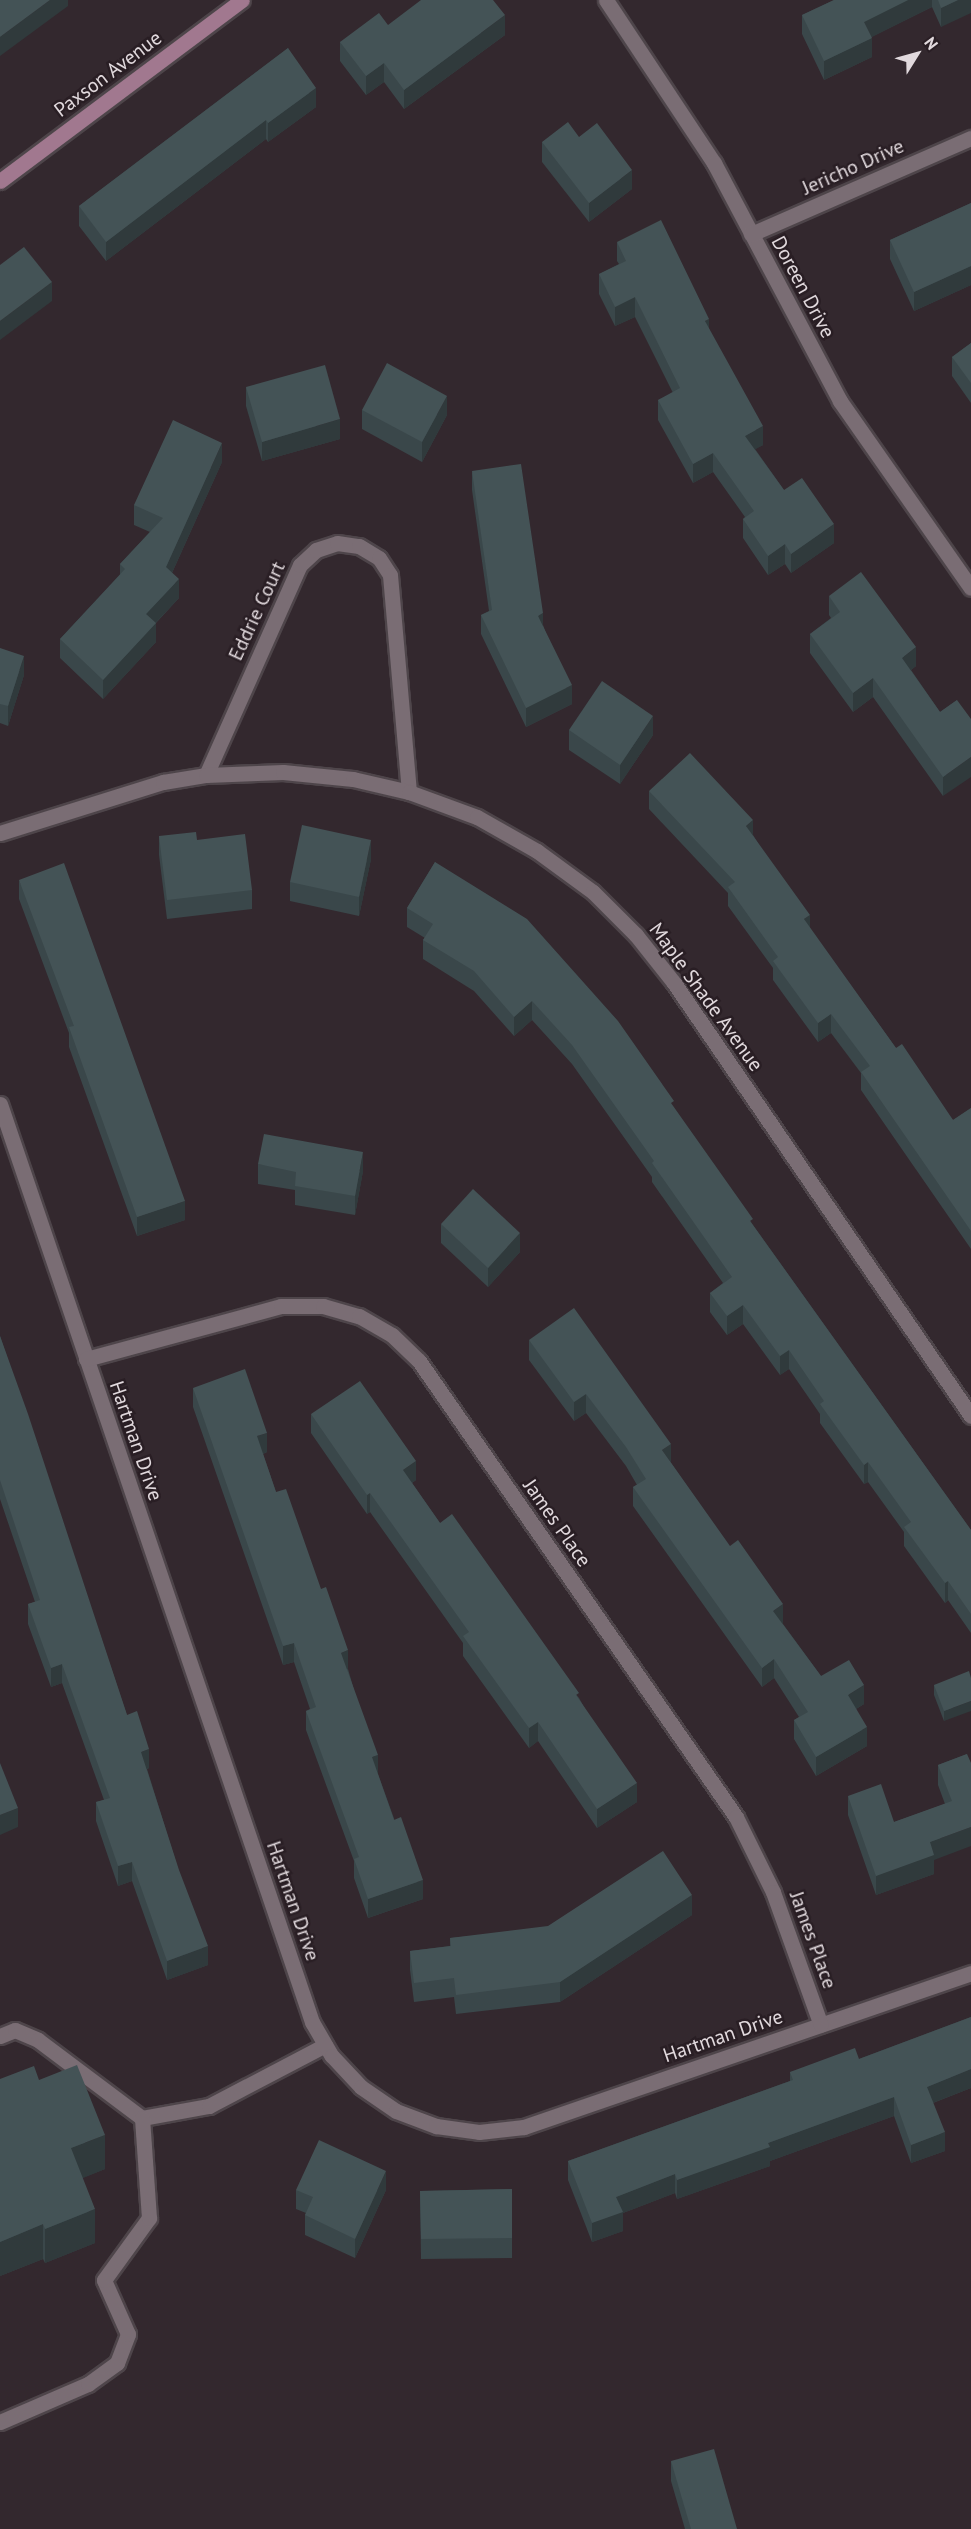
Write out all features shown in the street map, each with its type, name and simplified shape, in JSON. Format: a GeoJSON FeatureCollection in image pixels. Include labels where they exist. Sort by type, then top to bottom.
{"type":"FeatureCollection","features":[{"type":"Feature","properties":{"kind":"street","name":"Paxson Avenue"},"geometry":{"type":"LineString","coordinates":[[0,181],[242,0]]}},
{"type":"Feature","properties":{"kind":"street","name":"Doreen Drive"},"geometry":{"type":"LineString","coordinates":[[606,0],[714,163],[840,401],[971,588]]}},
{"type":"Feature","properties":{"kind":"street","name":"Jericho Drive"},"geometry":{"type":"LineString","coordinates":[[751,234],[971,138]]}},
{"type":"Feature","properties":{"kind":"street","name":"Eddrie Court"},"geometry":{"type":"LineString","coordinates":[[206,775],[300,565],[316,550],[337,543],[359,546],[379,558],[390,575],[409,792]]}},
{"type":"Feature","properties":{"kind":"street","name":"Maple Shade Avenue"},"geometry":{"type":"LineString","coordinates":[[0,833],[163,782],[206,775],[284,772],[353,778],[409,792],[477,818],[537,851],[593,892],[636,935],[674,982],[971,1416]]}},
{"type":"Feature","properties":{"kind":"street","name":"Hartman Drive"},"geometry":{"type":"LineString","coordinates":[[0,1104],[312,2022],[325,2045],[361,2087],[396,2110],[436,2126],[479,2132],[524,2127],[971,1973]]}},
{"type":"Feature","properties":{"kind":"street","name":"James Place"},"geometry":{"type":"LineString","coordinates":[[86,1359],[280,1306],[323,1306],[359,1316],[392,1335],[419,1360],[736,1817],[773,1892],[821,2025]]}},
{"type":"Feature","properties":{"kind":"street"},"geometry":{"type":"LineString","coordinates":[[0,2036],[15,2030],[38,2040],[142,2118],[209,2106],[325,2045]]}},
{"type":"Feature","properties":{"kind":"street"},"geometry":{"type":"LineString","coordinates":[[0,2422],[88,2384],[117,2363],[128,2334],[104,2280],[149,2218],[142,2118]]}},
{"type":"Feature","properties":{"kind":"building"},"geometry":{"type":"Polygon","coordinates":[[[0,0],[50,0],[0,37],[0,0]]]}},
{"type":"Feature","properties":{"kind":"building"},"geometry":{"type":"Polygon","coordinates":[[[421,0],[493,0],[505,15],[404,90],[384,63],[366,76],[340,42],[379,13],[388,25],[421,0]]]}},
{"type":"Feature","properties":{"kind":"building"},"geometry":{"type":"Polygon","coordinates":[[[834,0],[908,0],[864,22],[872,38],[824,61],[802,15],[834,0]]]}},
{"type":"Feature","properties":{"kind":"building"},"geometry":{"type":"Polygon","coordinates":[[[938,0],[958,0],[941,8],[938,0]]]}},
{"type":"Feature","properties":{"kind":"building"},"geometry":{"type":"Polygon","coordinates":[[[288,48],[316,88],[268,123],[266,120],[106,242],[79,206],[288,48]]]}},
{"type":"Feature","properties":{"kind":"building"},"geometry":{"type":"Polygon","coordinates":[[[568,122],[579,137],[597,123],[632,170],[589,203],[542,142],[568,122]]]}},
{"type":"Feature","properties":{"kind":"building"},"geometry":{"type":"Polygon","coordinates":[[[971,203],[971,266],[914,292],[890,240],[971,203]]]}},
{"type":"Feature","properties":{"kind":"building"},"geometry":{"type":"Polygon","coordinates":[[[661,220],[709,319],[705,321],[763,426],[745,436],[784,490],[802,478],[834,524],[791,554],[785,544],[768,556],[743,519],[754,511],[713,453],[693,464],[658,400],[680,388],[635,297],[615,307],[599,274],[626,261],[617,242],[661,220]]]}},
{"type":"Feature","properties":{"kind":"building"},"geometry":{"type":"Polygon","coordinates":[[[24,247],[52,282],[0,321],[0,265],[24,247]]]}},
{"type":"Feature","properties":{"kind":"building"},"geometry":{"type":"Polygon","coordinates":[[[971,343],[971,383],[952,357],[971,343]]]}},
{"type":"Feature","properties":{"kind":"building"},"geometry":{"type":"Polygon","coordinates":[[[387,363],[447,396],[422,442],[362,410],[387,363]]]}},
{"type":"Feature","properties":{"kind":"building"},"geometry":{"type":"Polygon","coordinates":[[[325,365],[340,419],[262,442],[246,387],[325,365]]]}},
{"type":"Feature","properties":{"kind":"building"},"geometry":{"type":"Polygon","coordinates":[[[173,420],[222,443],[166,567],[179,579],[146,614],[156,623],[103,680],[60,639],[125,569],[120,564],[163,518],[134,505],[173,420]]]}},
{"type":"Feature","properties":{"kind":"building"},"geometry":{"type":"Polygon","coordinates":[[[521,464],[543,613],[538,616],[572,685],[526,708],[481,615],[492,610],[472,471],[521,464]]]}},
{"type":"Feature","properties":{"kind":"building"},"geometry":{"type":"Polygon","coordinates":[[[861,572],[916,647],[902,658],[940,712],[957,700],[971,719],[971,757],[943,777],[873,678],[853,693],[810,634],[840,612],[829,596],[861,572]]]}},
{"type":"Feature","properties":{"kind":"building"},"geometry":{"type":"Polygon","coordinates":[[[0,648],[24,656],[8,706],[0,704],[0,648]]]}},
{"type":"Feature","properties":{"kind":"building"},"geometry":{"type":"Polygon","coordinates":[[[602,681],[653,716],[620,765],[569,730],[602,681]]]}},
{"type":"Feature","properties":{"kind":"building"},"geometry":{"type":"Polygon","coordinates":[[[690,753],[753,820],[746,826],[810,915],[804,919],[896,1048],[902,1044],[953,1120],[971,1108],[971,1231],[861,1072],[870,1066],[831,1014],[818,1023],[773,961],[778,957],[728,887],[735,882],[649,791],[690,753]]]}},
{"type":"Feature","properties":{"kind":"building"},"geometry":{"type":"Polygon","coordinates":[[[302,825],[371,840],[359,897],[290,882],[302,825]]]}},
{"type":"Feature","properties":{"kind":"building"},"geometry":{"type":"Polygon","coordinates":[[[196,832],[197,840],[245,834],[252,890],[167,900],[159,836],[196,832]]]}},
{"type":"Feature","properties":{"kind":"building"},"geometry":{"type":"Polygon","coordinates":[[[435,862],[527,919],[618,1021],[674,1101],[671,1103],[753,1219],[750,1221],[971,1530],[971,1614],[948,1581],[945,1583],[904,1527],[911,1522],[868,1462],[864,1465],[820,1404],[824,1401],[789,1350],[780,1356],[743,1305],[727,1316],[710,1293],[732,1277],[572,1045],[532,1001],[514,1017],[474,971],[423,940],[433,924],[407,908],[435,862]]]}},
{"type":"Feature","properties":{"kind":"building"},"geometry":{"type":"Polygon","coordinates":[[[64,863],[185,1201],[137,1217],[69,1027],[74,1026],[19,880],[64,863]]]}},
{"type":"Feature","properties":{"kind":"building"},"geometry":{"type":"Polygon","coordinates":[[[264,1134],[363,1152],[355,1196],[295,1186],[296,1172],[258,1164],[264,1134]]]}},
{"type":"Feature","properties":{"kind":"building"},"geometry":{"type":"Polygon","coordinates":[[[473,1189],[520,1233],[488,1268],[441,1224],[473,1189]]]}},
{"type":"Feature","properties":{"kind":"building"},"geometry":{"type":"Polygon","coordinates":[[[574,1308],[671,1444],[662,1450],[730,1546],[738,1540],[783,1604],[773,1611],[821,1676],[849,1660],[864,1685],[848,1695],[867,1727],[816,1757],[794,1720],[808,1712],[774,1659],[762,1668],[633,1487],[646,1479],[626,1447],[586,1394],[574,1402],[529,1340],[574,1308]]]}},
{"type":"Feature","properties":{"kind":"building"},"geometry":{"type":"Polygon","coordinates":[[[0,1336],[127,1715],[137,1711],[149,1749],[141,1752],[179,1870],[208,1946],[167,1961],[132,1862],[118,1866],[96,1802],[110,1798],[62,1664],[51,1668],[28,1604],[40,1600],[0,1480],[0,1336]]]}},
{"type":"Feature","properties":{"kind":"building"},"geometry":{"type":"Polygon","coordinates":[[[245,1369],[267,1433],[257,1436],[276,1492],[286,1489],[321,1589],[326,1587],[348,1650],[341,1653],[378,1755],[372,1757],[394,1820],[401,1817],[423,1880],[368,1899],[354,1859],[359,1857],[306,1711],[316,1707],[294,1643],[283,1646],[193,1388],[245,1369]]]}},
{"type":"Feature","properties":{"kind":"building"},"geometry":{"type":"Polygon","coordinates":[[[360,1381],[416,1461],[403,1470],[440,1523],[452,1514],[579,1693],[576,1695],[637,1783],[597,1809],[538,1722],[529,1728],[463,1636],[469,1632],[370,1493],[367,1495],[311,1414],[360,1381]]]}},
{"type":"Feature","properties":{"kind":"building"},"geometry":{"type":"Polygon","coordinates":[[[969,1671],[971,1701],[944,1711],[934,1685],[969,1671]]]}},
{"type":"Feature","properties":{"kind":"building"},"geometry":{"type":"Polygon","coordinates":[[[967,1754],[971,1763],[971,1827],[930,1842],[934,1855],[876,1876],[848,1796],[881,1784],[894,1822],[952,1801],[938,1765],[967,1754]]]}},
{"type":"Feature","properties":{"kind":"building"},"geometry":{"type":"Polygon","coordinates":[[[0,1763],[18,1808],[0,1815],[0,1763]]]}},
{"type":"Feature","properties":{"kind":"building"},"geometry":{"type":"Polygon","coordinates":[[[663,1851],[692,1895],[560,1982],[456,1995],[454,1978],[414,1983],[410,1951],[451,1946],[450,1938],[548,1926],[663,1851]]]}},
{"type":"Feature","properties":{"kind":"building"},"geometry":{"type":"Polygon","coordinates":[[[971,2017],[971,2069],[927,2087],[945,2132],[911,2145],[894,2097],[768,2143],[770,2147],[677,2180],[675,2174],[616,2197],[623,2212],[592,2223],[568,2161],[793,2080],[790,2072],[855,2048],[859,2059],[971,2017]]]}},
{"type":"Feature","properties":{"kind":"building"},"geometry":{"type":"Polygon","coordinates":[[[77,2065],[105,2135],[71,2148],[95,2209],[45,2229],[43,2224],[0,2242],[0,2079],[34,2066],[39,2080],[77,2065]]]}},
{"type":"Feature","properties":{"kind":"building"},"geometry":{"type":"Polygon","coordinates":[[[319,2140],[386,2171],[355,2239],[305,2215],[313,2197],[296,2190],[319,2140]]]}},
{"type":"Feature","properties":{"kind":"building"},"geometry":{"type":"Polygon","coordinates":[[[512,2189],[512,2238],[421,2239],[420,2191],[512,2189]]]}},
{"type":"Feature","properties":{"kind":"building"},"geometry":{"type":"Polygon","coordinates":[[[714,2449],[737,2529],[691,2529],[671,2461],[714,2449]]]}}]}
